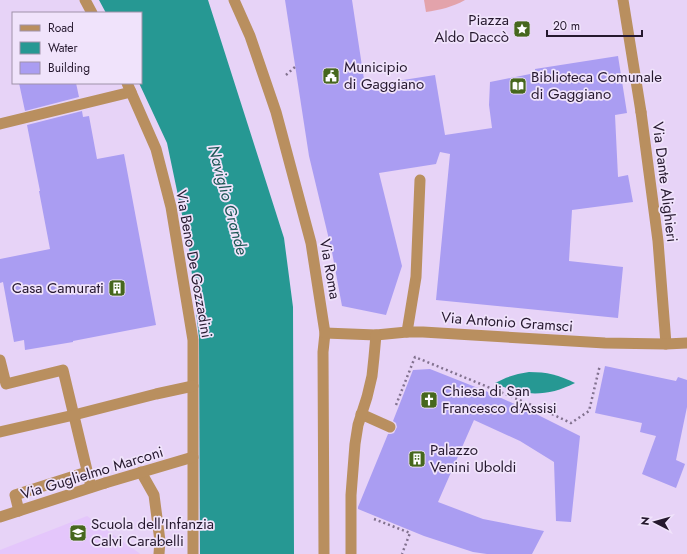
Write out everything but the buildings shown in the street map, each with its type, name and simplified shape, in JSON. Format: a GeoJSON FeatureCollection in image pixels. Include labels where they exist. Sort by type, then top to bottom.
{"type":"FeatureCollection","features":[{"type":"Feature","properties":{"kind":"street"},"geometry":{"type":"LineString","coordinates":[[85,0],[91,12]]}},
{"type":"Feature","properties":{"kind":"street","name":"Via Roma"},"geometry":{"type":"LineString","coordinates":[[234,0],[250,36],[276,112],[311,242],[325,333],[323,352],[324,554]]}},
{"type":"Feature","properties":{"kind":"street","name":"Via Dante Alighieri"},"geometry":{"type":"LineString","coordinates":[[623,0],[641,112],[658,241],[666,344]]}},
{"type":"Feature","properties":{"kind":"street"},"geometry":{"type":"LineString","coordinates":[[0,124],[129,87]]}},
{"type":"Feature","properties":{"kind":"street","name":"Via Beno De Gozzadini"},"geometry":{"type":"LineString","coordinates":[[129,87],[156,149],[171,207],[193,340],[192,554]]}},
{"type":"Feature","properties":{"kind":"street"},"geometry":{"type":"LineString","coordinates":[[407,332],[416,277],[420,180]]}},
{"type":"Feature","properties":{"kind":"street","name":"Via Antonio Gramsci"},"geometry":{"type":"LineString","coordinates":[[325,333],[376,334],[423,332],[605,343],[687,343]]}},
{"type":"Feature","properties":{"kind":"street"},"geometry":{"type":"LineString","coordinates":[[351,554],[350,523],[354,444],[372,376],[376,334]]}},
{"type":"Feature","properties":{"kind":"street"},"geometry":{"type":"LineString","coordinates":[[0,360],[6,384],[63,370],[92,488]]}},
{"type":"Feature","properties":{"kind":"street"},"geometry":{"type":"LineString","coordinates":[[0,432],[193,386]]}},
{"type":"Feature","properties":{"kind":"street"},"geometry":{"type":"LineString","coordinates":[[361,414],[389,427]]}},
{"type":"Feature","properties":{"kind":"street","name":"Via Guglielmo Marconi"},"geometry":{"type":"LineString","coordinates":[[0,518],[105,483],[193,457]]}},
{"type":"Feature","properties":{"kind":"street"},"geometry":{"type":"LineString","coordinates":[[19,511],[15,495],[87,472]]}},
{"type":"Feature","properties":{"kind":"street"},"geometry":{"type":"LineString","coordinates":[[141,472],[154,495],[160,541],[159,554]]}},
{"type":"Feature","properties":{"kind":"path"},"geometry":{"type":"LineString","coordinates":[[389,427],[415,358],[540,408],[571,423],[589,411],[605,343]]}},
{"type":"Feature","properties":{"kind":"path"},"geometry":{"type":"LineString","coordinates":[[371,518],[410,533],[402,554]]}},
{"type":"Feature","properties":{"kind":"shaded area"},"geometry":{"type":"Polygon","coordinates":[[[424,0],[465,0],[456,5],[426,12],[424,0]]]}},
{"type":"Feature","properties":{"kind":"shaded area","name":"Scuola dell'Infanzia Calvi Carabelli"},"geometry":{"type":"Polygon","coordinates":[[[87,516],[140,554],[0,554],[0,550],[87,516]]]}},
{"type":"Feature","properties":{"kind":"water","name":"Naviglio Grande"},"geometry":{"type":"Polygon","coordinates":[[[99,0],[208,0],[284,238],[293,307],[294,554],[200,554],[199,338],[189,248],[167,143],[139,84],[142,84],[142,12],[105,12],[99,0]]]}},
{"type":"Feature","properties":{"kind":"water"},"geometry":{"type":"Polygon","coordinates":[[[529,372],[553,374],[575,383],[555,391],[535,394],[515,391],[495,383],[511,376],[529,372]]]}},
{"type":"Feature","properties":{"kind":"place","name":"Piazza Aldo Daccò"},"geometry":{"type":"Point","coordinates":[522,29]}},
{"type":"Feature","properties":{"kind":"place","name":"Municipio di Gaggiano"},"geometry":{"type":"Point","coordinates":[331,76]}},
{"type":"Feature","properties":{"kind":"place","name":"Biblioteca Comunale di Gaggiano"},"geometry":{"type":"Point","coordinates":[518,86]}},
{"type":"Feature","properties":{"kind":"place","name":"Casa Camurati"},"geometry":{"type":"Point","coordinates":[117,288]}},
{"type":"Feature","properties":{"kind":"place","name":"Chiesa di San Francesco d'Assisi"},"geometry":{"type":"Point","coordinates":[429,400]}},
{"type":"Feature","properties":{"kind":"place","name":"Palazzo Venini Uboldi"},"geometry":{"type":"Point","coordinates":[417,459]}},
{"type":"Feature","properties":{"kind":"place","name":"Scuola dell'Infanzia Calvi Carabelli"},"geometry":{"type":"Point","coordinates":[78,533]}}]}
